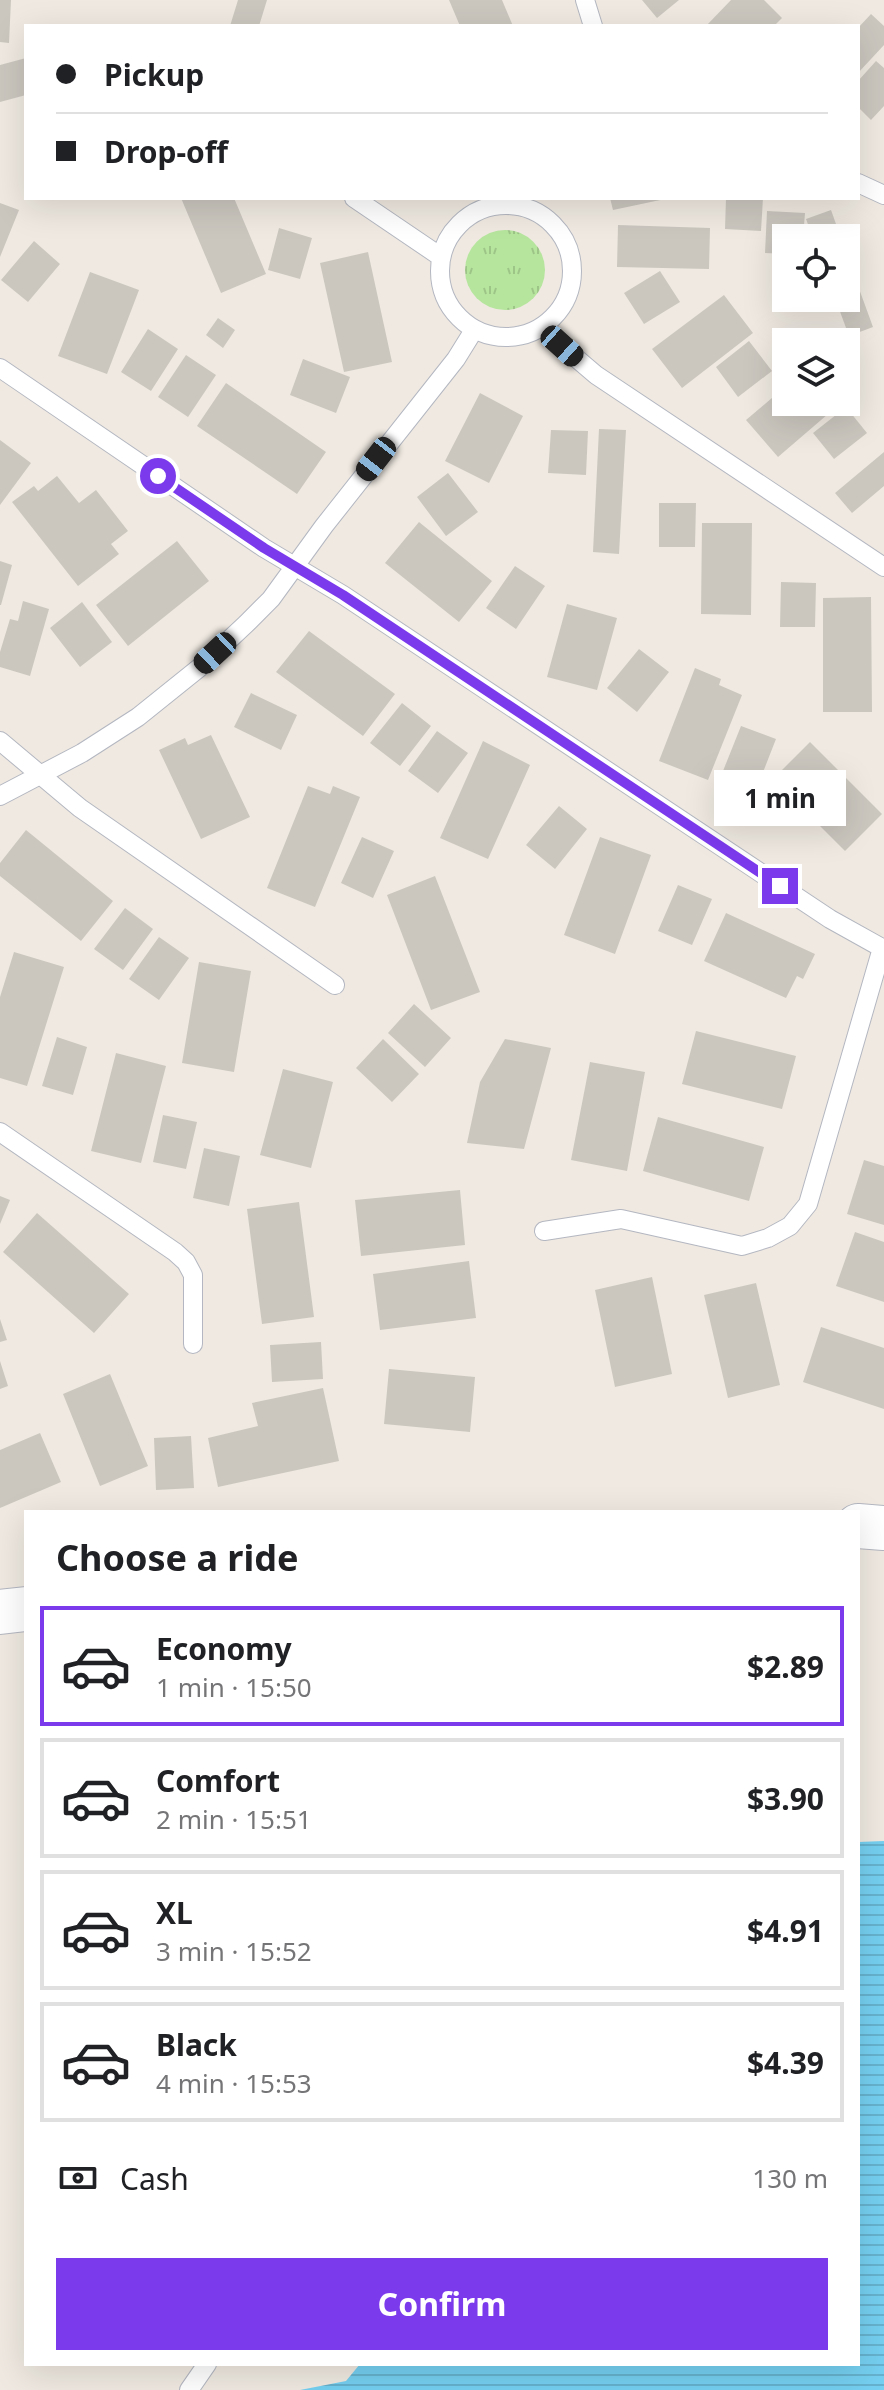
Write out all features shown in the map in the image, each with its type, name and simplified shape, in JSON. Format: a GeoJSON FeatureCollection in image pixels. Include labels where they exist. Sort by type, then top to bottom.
{"type":"FeatureCollection","features":[{"type":"Feature","properties":{"kind":"main road"},"geometry":{"type":"LineString","coordinates":[[860,1526],[884,1528]]}},
{"type":"Feature","properties":{"kind":"main road"},"geometry":{"type":"LineString","coordinates":[[0,1612],[24,1609]]}},
{"type":"Feature","properties":{"kind":"lane"},"geometry":{"type":"LineString","coordinates":[[585,0],[592,24]]}},
{"type":"Feature","properties":{"kind":"lane"},"geometry":{"type":"LineString","coordinates":[[860,184],[884,195]]}},
{"type":"Feature","properties":{"kind":"lane"},"geometry":{"type":"LineString","coordinates":[[357,200],[441,257]]}},
{"type":"Feature","properties":{"kind":"lane"},"geometry":{"type":"LineString","coordinates":[[491,205],[540,205],[570,249],[572,283],[566,300],[544,326],[527,334],[509,338],[474,330],[457,316],[445,299],[440,278],[441,257],[453,229],[464,219],[491,205]]}},
{"type":"Feature","properties":{"kind":"lane"},"geometry":{"type":"LineString","coordinates":[[544,326],[596,375],[884,567]]}},
{"type":"Feature","properties":{"kind":"lane"},"geometry":{"type":"LineString","coordinates":[[0,796],[82,753],[138,717],[199,668],[271,599],[324,526],[456,359],[474,330]]}},
{"type":"Feature","properties":{"kind":"lane"},"geometry":{"type":"LineString","coordinates":[[0,368],[264,548],[356,604],[830,919],[882,948],[808,1204],[790,1226],[768,1238],[742,1246],[621,1219],[544,1231]]}},
{"type":"Feature","properties":{"kind":"lane"},"geometry":{"type":"LineString","coordinates":[[0,741],[80,808],[335,985]]}},
{"type":"Feature","properties":{"kind":"lane"},"geometry":{"type":"LineString","coordinates":[[0,1132],[186,1262],[193,1275],[193,1344]]}},
{"type":"Feature","properties":{"kind":"lane"},"geometry":{"type":"LineString","coordinates":[[189,2390],[206,2366]]}},
{"type":"Feature","properties":{"kind":"green space"},"geometry":{"type":"Polygon","coordinates":[[[497,230],[513,230],[534,241],[545,262],[545,278],[534,299],[513,310],[497,310],[483,304],[471,292],[465,278],[465,262],[471,248],[483,236],[497,230]]]}},
{"type":"Feature","properties":{"kind":"water"},"geometry":{"type":"Polygon","coordinates":[[[884,1841],[884,2390],[300,2390],[346,2381],[358,2366],[860,2366],[860,1842],[884,1841]]]}},
{"type":"Feature","properties":{"kind":"building"},"geometry":{"type":"Polygon","coordinates":[[[0,0],[11,0],[9,43],[0,42],[0,0]]]}},
{"type":"Feature","properties":{"kind":"building"},"geometry":{"type":"Polygon","coordinates":[[[238,0],[267,0],[260,24],[231,24],[238,0]]]}},
{"type":"Feature","properties":{"kind":"building"},"geometry":{"type":"Polygon","coordinates":[[[449,0],[502,0],[512,24],[459,24],[449,0]]]}},
{"type":"Feature","properties":{"kind":"building"},"geometry":{"type":"Polygon","coordinates":[[[642,0],[679,0],[657,18],[642,0]]]}},
{"type":"Feature","properties":{"kind":"building"},"geometry":{"type":"Polygon","coordinates":[[[731,0],[764,0],[782,18],[776,24],[708,24],[731,0]]]}},
{"type":"Feature","properties":{"kind":"building"},"geometry":{"type":"Polygon","coordinates":[[[871,14],[884,26],[884,45],[860,71],[860,26],[871,14]]]}},
{"type":"Feature","properties":{"kind":"building"},"geometry":{"type":"Polygon","coordinates":[[[24,59],[24,96],[0,102],[0,65],[24,59]]]}},
{"type":"Feature","properties":{"kind":"building"},"geometry":{"type":"Polygon","coordinates":[[[876,61],[884,68],[884,106],[871,120],[860,109],[860,79],[876,61]]]}},
{"type":"Feature","properties":{"kind":"building"},"geometry":{"type":"Polygon","coordinates":[[[182,200],[235,200],[266,274],[221,293],[182,200]]]}},
{"type":"Feature","properties":{"kind":"building"},"geometry":{"type":"Polygon","coordinates":[[[610,200],[660,200],[613,210],[610,200]]]}},
{"type":"Feature","properties":{"kind":"building"},"geometry":{"type":"Polygon","coordinates":[[[726,200],[763,200],[761,231],[725,229],[726,200]]]}},
{"type":"Feature","properties":{"kind":"building"},"geometry":{"type":"Polygon","coordinates":[[[0,203],[19,210],[0,257],[0,203]]]}},
{"type":"Feature","properties":{"kind":"building"},"geometry":{"type":"Polygon","coordinates":[[[831,210],[836,224],[808,224],[806,219],[831,210]]]}},
{"type":"Feature","properties":{"kind":"building"},"geometry":{"type":"Polygon","coordinates":[[[767,211],[805,213],[804,224],[772,224],[772,253],[765,253],[767,211]]]}},
{"type":"Feature","properties":{"kind":"building"},"geometry":{"type":"Polygon","coordinates":[[[618,225],[710,228],[709,269],[617,267],[618,225]]]}},
{"type":"Feature","properties":{"kind":"building"},"geometry":{"type":"Polygon","coordinates":[[[279,228],[312,238],[300,279],[268,270],[279,228]]]}},
{"type":"Feature","properties":{"kind":"building"},"geometry":{"type":"Polygon","coordinates":[[[34,241],[60,264],[28,302],[1,280],[34,241]]]}},
{"type":"Feature","properties":{"kind":"building"},"geometry":{"type":"Polygon","coordinates":[[[368,252],[392,362],[344,372],[320,263],[368,252]]]}},
{"type":"Feature","properties":{"kind":"building"},"geometry":{"type":"Polygon","coordinates":[[[660,271],[680,302],[644,324],[624,293],[660,271]]]}},
{"type":"Feature","properties":{"kind":"building"},"geometry":{"type":"Polygon","coordinates":[[[90,272],[139,290],[107,374],[58,356],[90,272]]]}},
{"type":"Feature","properties":{"kind":"building"},"geometry":{"type":"Polygon","coordinates":[[[860,291],[873,327],[860,332],[860,328],[846,328],[840,312],[860,312],[860,291]]]}},
{"type":"Feature","properties":{"kind":"building"},"geometry":{"type":"Polygon","coordinates":[[[724,295],[753,333],[682,388],[652,349],[724,295]]]}},
{"type":"Feature","properties":{"kind":"building"},"geometry":{"type":"Polygon","coordinates":[[[218,318],[235,330],[223,348],[206,335],[218,318]]]}},
{"type":"Feature","properties":{"kind":"building"},"geometry":{"type":"Polygon","coordinates":[[[148,329],[178,349],[151,391],[121,372],[148,329]]]}},
{"type":"Feature","properties":{"kind":"building"},"geometry":{"type":"Polygon","coordinates":[[[749,341],[772,371],[738,397],[716,367],[749,341]]]}},
{"type":"Feature","properties":{"kind":"building"},"geometry":{"type":"Polygon","coordinates":[[[186,355],[216,375],[188,417],[158,397],[186,355]]]}},
{"type":"Feature","properties":{"kind":"building"},"geometry":{"type":"Polygon","coordinates":[[[303,359],[350,377],[336,413],[290,395],[303,359]]]}},
{"type":"Feature","properties":{"kind":"building"},"geometry":{"type":"Polygon","coordinates":[[[226,383],[326,452],[297,494],[197,426],[226,383]]]}},
{"type":"Feature","properties":{"kind":"building"},"geometry":{"type":"Polygon","coordinates":[[[480,393],[523,416],[489,483],[445,461],[480,393]]]}},
{"type":"Feature","properties":{"kind":"building"},"geometry":{"type":"Polygon","coordinates":[[[772,398],[772,416],[826,416],[778,457],[746,420],[772,398]]]}},
{"type":"Feature","properties":{"kind":"building"},"geometry":{"type":"Polygon","coordinates":[[[835,416],[853,416],[867,433],[834,459],[813,433],[835,416]]]}},
{"type":"Feature","properties":{"kind":"building"},"geometry":{"type":"Polygon","coordinates":[[[599,429],[626,430],[619,554],[593,552],[599,429]]]}},
{"type":"Feature","properties":{"kind":"building"},"geometry":{"type":"Polygon","coordinates":[[[551,430],[588,431],[586,475],[548,473],[551,430]]]}},
{"type":"Feature","properties":{"kind":"building"},"geometry":{"type":"Polygon","coordinates":[[[0,440],[31,463],[0,505],[0,440]]]}},
{"type":"Feature","properties":{"kind":"building"},"geometry":{"type":"Polygon","coordinates":[[[884,452],[884,486],[852,513],[835,493],[884,452]]]}},
{"type":"Feature","properties":{"kind":"building"},"geometry":{"type":"Polygon","coordinates":[[[448,473],[478,512],[446,536],[417,497],[448,473]]]}},
{"type":"Feature","properties":{"kind":"building"},"geometry":{"type":"Polygon","coordinates":[[[57,476],[79,503],[96,490],[128,531],[111,544],[119,554],[78,586],[12,502],[34,486],[38,491],[57,476]]]}},
{"type":"Feature","properties":{"kind":"building"},"geometry":{"type":"Polygon","coordinates":[[[659,503],[696,503],[695,547],[659,547],[659,503]]]}},
{"type":"Feature","properties":{"kind":"building"},"geometry":{"type":"Polygon","coordinates":[[[419,522],[492,581],[459,622],[385,563],[419,522]]]}},
{"type":"Feature","properties":{"kind":"building"},"geometry":{"type":"Polygon","coordinates":[[[702,523],[752,523],[751,615],[701,614],[702,523]]]}},
{"type":"Feature","properties":{"kind":"building"},"geometry":{"type":"Polygon","coordinates":[[[177,541],[209,581],[128,646],[96,605],[177,541]]]}},
{"type":"Feature","properties":{"kind":"building"},"geometry":{"type":"Polygon","coordinates":[[[0,561],[12,565],[1,605],[0,605],[0,561]]]}},
{"type":"Feature","properties":{"kind":"building"},"geometry":{"type":"Polygon","coordinates":[[[515,566],[545,586],[516,629],[486,608],[515,566]]]}},
{"type":"Feature","properties":{"kind":"building"},"geometry":{"type":"Polygon","coordinates":[[[781,582],[816,583],[815,627],[780,627],[781,582]]]}},
{"type":"Feature","properties":{"kind":"building"},"geometry":{"type":"Polygon","coordinates":[[[871,597],[872,712],[823,712],[823,598],[871,597]]]}},
{"type":"Feature","properties":{"kind":"building"},"geometry":{"type":"Polygon","coordinates":[[[23,601],[49,609],[30,676],[0,667],[0,652],[10,619],[18,621],[23,601]]]}},
{"type":"Feature","properties":{"kind":"building"},"geometry":{"type":"Polygon","coordinates":[[[82,602],[112,642],[80,667],[50,628],[82,602]]]}},
{"type":"Feature","properties":{"kind":"building"},"geometry":{"type":"Polygon","coordinates":[[[567,604],[617,618],[597,690],[547,677],[567,604]]]}},
{"type":"Feature","properties":{"kind":"building"},"geometry":{"type":"Polygon","coordinates":[[[309,631],[395,694],[363,736],[276,672],[309,631]]]}},
{"type":"Feature","properties":{"kind":"building"},"geometry":{"type":"Polygon","coordinates":[[[639,649],[669,672],[637,712],[607,688],[639,649]]]}},
{"type":"Feature","properties":{"kind":"building"},"geometry":{"type":"Polygon","coordinates":[[[695,668],[721,679],[719,685],[742,695],[708,780],[659,761],[695,668]]]}},
{"type":"Feature","properties":{"kind":"building"},"geometry":{"type":"Polygon","coordinates":[[[251,693],[297,715],[281,750],[234,727],[251,693]]]}},
{"type":"Feature","properties":{"kind":"building"},"geometry":{"type":"Polygon","coordinates":[[[402,703],[431,726],[400,766],[370,743],[402,703]]]}},
{"type":"Feature","properties":{"kind":"building"},"geometry":{"type":"Polygon","coordinates":[[[741,726],[776,739],[758,785],[723,771],[741,726]]]}},
{"type":"Feature","properties":{"kind":"building"},"geometry":{"type":"Polygon","coordinates":[[[437,731],[468,753],[438,793],[408,771],[437,731]]]}},
{"type":"Feature","properties":{"kind":"building"},"geometry":{"type":"Polygon","coordinates":[[[211,735],[250,817],[201,839],[159,750],[185,738],[188,745],[211,735]]]}},
{"type":"Feature","properties":{"kind":"building"},"geometry":{"type":"Polygon","coordinates":[[[483,741],[530,765],[488,859],[440,838],[483,741]]]}},
{"type":"Feature","properties":{"kind":"building"},"geometry":{"type":"Polygon","coordinates":[[[810,742],[882,814],[845,851],[773,779],[810,742]]]}},
{"type":"Feature","properties":{"kind":"building"},"geometry":{"type":"Polygon","coordinates":[[[308,786],[330,794],[333,786],[360,797],[315,907],[267,888],[308,786]]]}},
{"type":"Feature","properties":{"kind":"building"},"geometry":{"type":"Polygon","coordinates":[[[559,806],[587,829],[555,869],[526,845],[559,806]]]}},
{"type":"Feature","properties":{"kind":"building"},"geometry":{"type":"Polygon","coordinates":[[[26,830],[113,901],[81,941],[0,876],[0,863],[26,830]]]}},
{"type":"Feature","properties":{"kind":"building"},"geometry":{"type":"Polygon","coordinates":[[[362,837],[394,851],[373,898],[341,883],[362,837]]]}},
{"type":"Feature","properties":{"kind":"building"},"geometry":{"type":"Polygon","coordinates":[[[600,837],[651,855],[615,954],[564,935],[600,837]]]}},
{"type":"Feature","properties":{"kind":"building"},"geometry":{"type":"Polygon","coordinates":[[[435,876],[480,992],[431,1010],[387,895],[435,876]]]}},
{"type":"Feature","properties":{"kind":"building"},"geometry":{"type":"Polygon","coordinates":[[[678,885],[712,899],[692,945],[658,931],[678,885]]]}},
{"type":"Feature","properties":{"kind":"building"},"geometry":{"type":"Polygon","coordinates":[[[125,908],[153,929],[123,970],[94,949],[125,908]]]}},
{"type":"Feature","properties":{"kind":"building"},"geometry":{"type":"Polygon","coordinates":[[[726,913],[815,954],[803,979],[797,976],[786,998],[704,961],[726,913]]]}},
{"type":"Feature","properties":{"kind":"building"},"geometry":{"type":"Polygon","coordinates":[[[159,937],[189,958],[159,1000],[129,979],[159,937]]]}},
{"type":"Feature","properties":{"kind":"building"},"geometry":{"type":"Polygon","coordinates":[[[14,952],[64,967],[27,1086],[0,1078],[0,997],[14,952]]]}},
{"type":"Feature","properties":{"kind":"building"},"geometry":{"type":"Polygon","coordinates":[[[199,962],[251,971],[234,1072],[182,1063],[199,962]]]}},
{"type":"Feature","properties":{"kind":"building"},"geometry":{"type":"Polygon","coordinates":[[[414,1004],[451,1038],[425,1067],[388,1033],[414,1004]]]}},
{"type":"Feature","properties":{"kind":"building"},"geometry":{"type":"Polygon","coordinates":[[[696,1031],[796,1056],[782,1109],[682,1084],[696,1031]]]}},
{"type":"Feature","properties":{"kind":"building"},"geometry":{"type":"Polygon","coordinates":[[[57,1037],[87,1047],[73,1095],[42,1086],[57,1037]]]}},
{"type":"Feature","properties":{"kind":"building"},"geometry":{"type":"Polygon","coordinates":[[[383,1039],[419,1074],[392,1102],[356,1068],[383,1039]]]}},
{"type":"Feature","properties":{"kind":"building"},"geometry":{"type":"Polygon","coordinates":[[[505,1039],[551,1048],[524,1149],[467,1143],[480,1082],[505,1039]]]}},
{"type":"Feature","properties":{"kind":"building"},"geometry":{"type":"Polygon","coordinates":[[[116,1053],[166,1066],[141,1163],[91,1151],[116,1053]]]}},
{"type":"Feature","properties":{"kind":"building"},"geometry":{"type":"Polygon","coordinates":[[[590,1062],[645,1072],[627,1171],[571,1160],[590,1062]]]}},
{"type":"Feature","properties":{"kind":"building"},"geometry":{"type":"Polygon","coordinates":[[[283,1069],[333,1082],[311,1168],[260,1155],[283,1069]]]}},
{"type":"Feature","properties":{"kind":"building"},"geometry":{"type":"Polygon","coordinates":[[[163,1115],[197,1122],[186,1169],[153,1162],[163,1115]]]}},
{"type":"Feature","properties":{"kind":"building"},"geometry":{"type":"Polygon","coordinates":[[[658,1117],[764,1147],[749,1201],[643,1171],[658,1117]]]}},
{"type":"Feature","properties":{"kind":"building"},"geometry":{"type":"Polygon","coordinates":[[[204,1148],[240,1156],[229,1206],[193,1198],[204,1148]]]}},
{"type":"Feature","properties":{"kind":"building"},"geometry":{"type":"Polygon","coordinates":[[[864,1160],[884,1166],[884,1225],[847,1214],[864,1160]]]}},
{"type":"Feature","properties":{"kind":"building"},"geometry":{"type":"Polygon","coordinates":[[[460,1190],[465,1245],[361,1256],[355,1200],[460,1190]]]}},
{"type":"Feature","properties":{"kind":"building"},"geometry":{"type":"Polygon","coordinates":[[[0,1196],[10,1200],[0,1224],[0,1196]]]}},
{"type":"Feature","properties":{"kind":"building"},"geometry":{"type":"Polygon","coordinates":[[[299,1202],[314,1317],[262,1324],[247,1209],[299,1202]]]}},
{"type":"Feature","properties":{"kind":"building"},"geometry":{"type":"Polygon","coordinates":[[[37,1213],[129,1294],[94,1333],[3,1252],[37,1213]]]}},
{"type":"Feature","properties":{"kind":"building"},"geometry":{"type":"Polygon","coordinates":[[[855,1232],[884,1242],[884,1302],[836,1286],[855,1232]]]}},
{"type":"Feature","properties":{"kind":"building"},"geometry":{"type":"Polygon","coordinates":[[[469,1261],[476,1318],[380,1330],[373,1274],[469,1261]]]}},
{"type":"Feature","properties":{"kind":"building"},"geometry":{"type":"Polygon","coordinates":[[[652,1277],[672,1374],[615,1387],[595,1290],[652,1277]]]}},
{"type":"Feature","properties":{"kind":"building"},"geometry":{"type":"Polygon","coordinates":[[[756,1283],[780,1385],[728,1398],[704,1295],[756,1283]]]}},
{"type":"Feature","properties":{"kind":"building"},"geometry":{"type":"Polygon","coordinates":[[[0,1319],[7,1340],[0,1342],[0,1319]]]}},
{"type":"Feature","properties":{"kind":"building"},"geometry":{"type":"Polygon","coordinates":[[[821,1327],[884,1348],[884,1409],[803,1382],[821,1327]]]}},
{"type":"Feature","properties":{"kind":"building"},"geometry":{"type":"Polygon","coordinates":[[[321,1342],[323,1379],[272,1382],[270,1345],[321,1342]]]}},
{"type":"Feature","properties":{"kind":"building"},"geometry":{"type":"Polygon","coordinates":[[[0,1361],[8,1386],[0,1389],[0,1361]]]}},
{"type":"Feature","properties":{"kind":"building"},"geometry":{"type":"Polygon","coordinates":[[[389,1369],[475,1377],[470,1432],[384,1424],[389,1369]]]}},
{"type":"Feature","properties":{"kind":"building"},"geometry":{"type":"Polygon","coordinates":[[[110,1374],[148,1466],[100,1486],[63,1394],[110,1374]]]}},
{"type":"Feature","properties":{"kind":"building"},"geometry":{"type":"Polygon","coordinates":[[[323,1388],[339,1461],[218,1487],[208,1438],[258,1426],[252,1403],[323,1388]]]}},
{"type":"Feature","properties":{"kind":"building"},"geometry":{"type":"Polygon","coordinates":[[[40,1433],[61,1482],[0,1508],[0,1450],[40,1433]]]}},
{"type":"Feature","properties":{"kind":"building"},"geometry":{"type":"Polygon","coordinates":[[[191,1436],[194,1488],[156,1490],[154,1438],[191,1436]]]}},
{"type":"Feature","properties":{"kind":"route"},"geometry":{"type":"LineString","coordinates":[[158,476],[264,548],[343,595],[780,886]]}}]}
